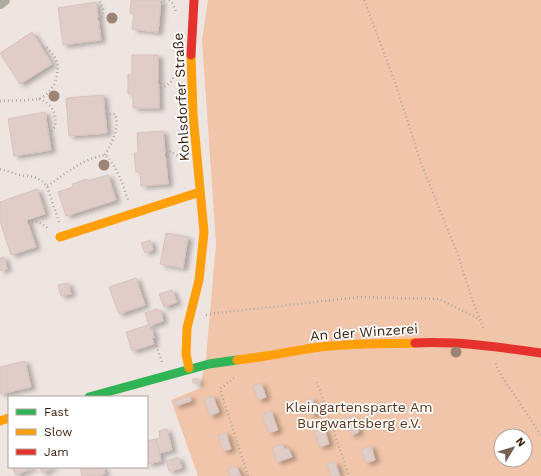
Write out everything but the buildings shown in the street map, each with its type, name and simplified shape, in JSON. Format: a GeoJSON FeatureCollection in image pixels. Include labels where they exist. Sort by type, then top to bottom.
{"type":"FeatureCollection","features":[{"type":"Feature","properties":{"kind":"street"},"geometry":{"type":"LineString","coordinates":[[0,3],[4,0]]}},
{"type":"Feature","properties":{"kind":"street","name":"Kohlsdorfer Straße"},"geometry":{"type":"LineString","coordinates":[[189,368],[186,357],[188,320],[201,269],[204,222],[200,192],[191,73],[191,18],[194,0]]}},
{"type":"Feature","properties":{"kind":"street"},"geometry":{"type":"LineString","coordinates":[[62,237],[131,213],[200,192]]}},
{"type":"Feature","properties":{"kind":"street","name":"An der Winzerei"},"geometry":{"type":"LineString","coordinates":[[189,368],[314,348],[347,345],[438,342],[490,346],[541,353]]}},
{"type":"Feature","properties":{"kind":"street"},"geometry":{"type":"LineString","coordinates":[[92,396],[189,368]]}},
{"type":"Feature","properties":{"kind":"path"},"geometry":{"type":"LineString","coordinates":[[98,19],[103,16],[104,9],[99,0]]}},
{"type":"Feature","properties":{"kind":"path"},"geometry":{"type":"LineString","coordinates":[[169,0],[173,4],[177,14]]}},
{"type":"Feature","properties":{"kind":"path"},"geometry":{"type":"LineString","coordinates":[[364,0],[395,82],[420,163],[458,255],[472,299],[499,372],[541,435]]}},
{"type":"Feature","properties":{"kind":"path"},"geometry":{"type":"LineString","coordinates":[[39,99],[54,84],[58,73],[55,58],[47,48],[42,47]]}},
{"type":"Feature","properties":{"kind":"path"},"geometry":{"type":"LineString","coordinates":[[158,82],[161,82],[161,89],[170,83],[176,73]]}},
{"type":"Feature","properties":{"kind":"path"},"geometry":{"type":"LineString","coordinates":[[0,101],[39,99],[45,101],[52,107],[56,119],[55,127],[49,133]]}},
{"type":"Feature","properties":{"kind":"path"},"geometry":{"type":"LineString","coordinates":[[47,186],[78,164],[105,155],[116,131],[117,121],[115,114],[105,114]]}},
{"type":"Feature","properties":{"kind":"path"},"geometry":{"type":"LineString","coordinates":[[165,155],[167,155],[166,149],[178,156],[183,164]]}},
{"type":"Feature","properties":{"kind":"path"},"geometry":{"type":"LineString","coordinates":[[105,155],[113,162],[120,176],[131,213]]}},
{"type":"Feature","properties":{"kind":"path"},"geometry":{"type":"LineString","coordinates":[[0,169],[20,175],[34,177],[42,181],[47,186],[62,237]]}},
{"type":"Feature","properties":{"kind":"path"},"geometry":{"type":"LineString","coordinates":[[28,223],[34,221],[40,223],[62,237]]}},
{"type":"Feature","properties":{"kind":"path"},"geometry":{"type":"LineString","coordinates":[[188,320],[217,313],[360,297],[439,299],[480,319]]}},
{"type":"Feature","properties":{"kind":"path"},"geometry":{"type":"LineString","coordinates":[[155,342],[163,363]]}},
{"type":"Feature","properties":{"kind":"path"},"geometry":{"type":"LineString","coordinates":[[234,378],[220,389],[248,476]]}},
{"type":"Feature","properties":{"kind":"path"},"geometry":{"type":"LineString","coordinates":[[317,382],[349,476]]}},
{"type":"Feature","properties":{"kind":"green space","name":"Kleingartensparte Am Burgwartsberg e.V."},"geometry":{"type":"Polygon","coordinates":[[[208,0],[541,0],[541,476],[198,476],[171,400],[200,388],[206,357],[216,244],[202,40],[208,0]]]}},
{"type":"Feature","properties":{"kind":"traffic: fast"},"geometry":{"type":"LineString","coordinates":[[93,396],[209,364],[237,360]]}},
{"type":"Feature","properties":{"kind":"traffic: slow"},"geometry":{"type":"LineString","coordinates":[[189,368],[186,354],[187,328],[199,280],[204,232],[193,114],[191,55]]}},
{"type":"Feature","properties":{"kind":"traffic: slow"},"geometry":{"type":"LineString","coordinates":[[60,237],[200,192]]}},
{"type":"Feature","properties":{"kind":"traffic: slow"},"geometry":{"type":"LineString","coordinates":[[237,360],[326,346],[415,343]]}},
{"type":"Feature","properties":{"kind":"traffic: slow"},"geometry":{"type":"LineString","coordinates":[[0,421],[8,418]]}},
{"type":"Feature","properties":{"kind":"traffic: jam"},"geometry":{"type":"LineString","coordinates":[[191,55],[194,0]]}},
{"type":"Feature","properties":{"kind":"traffic: jam"},"geometry":{"type":"LineString","coordinates":[[415,343],[462,344],[541,353]]}}]}
